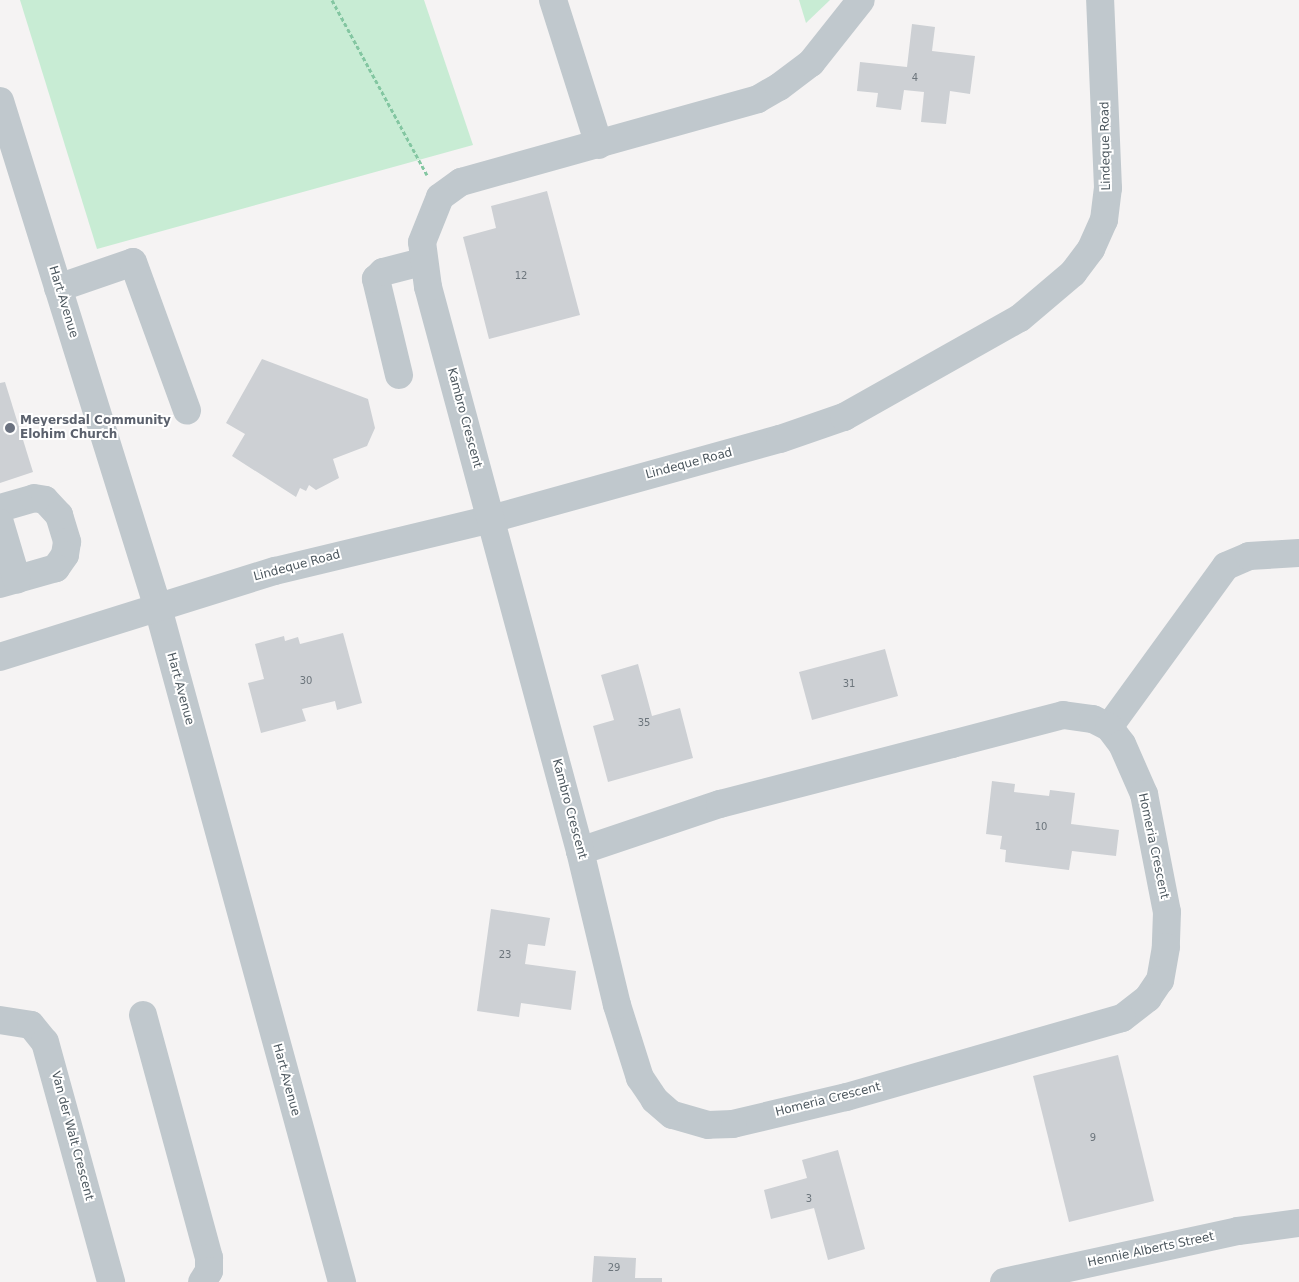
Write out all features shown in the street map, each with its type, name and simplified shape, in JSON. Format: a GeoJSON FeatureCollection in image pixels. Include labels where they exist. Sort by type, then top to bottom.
{"type":"FeatureCollection","features":[{"type":"Feature","properties":{"kind":"street"},"geometry":{"type":"LineString","coordinates":[[553,0],[599,144]]}},
{"type":"Feature","properties":{"kind":"street"},"geometry":{"type":"LineString","coordinates":[[440,197],[460,182],[758,99],[811,63],[861,0]]}},
{"type":"Feature","properties":{"kind":"street","name":"Lindeque Road"},"geometry":{"type":"LineString","coordinates":[[0,657],[276,570],[491,518],[780,439],[844,417],[1020,318],[1073,273],[1091,249],[1104,220],[1108,188],[1100,0]]}},
{"type":"Feature","properties":{"kind":"street","name":"Hart Avenue"},"geometry":{"type":"LineString","coordinates":[[0,101],[158,608],[342,1282]]}},
{"type":"Feature","properties":{"kind":"street","name":"Kambro Crescent"},"geometry":{"type":"LineString","coordinates":[[440,197],[422,242],[422,262],[580,851],[617,1005],[640,1078],[654,1100]]}},
{"type":"Feature","properties":{"kind":"street"},"geometry":{"type":"LineString","coordinates":[[58,288],[134,262],[187,410]]}},
{"type":"Feature","properties":{"kind":"street"},"geometry":{"type":"LineString","coordinates":[[399,375],[376,279],[383,272],[422,262]]}},
{"type":"Feature","properties":{"kind":"street"},"geometry":{"type":"LineString","coordinates":[[0,508],[34,498],[44,500],[53,506],[64,528],[67,542],[62,563],[8,582],[0,523]]}},
{"type":"Feature","properties":{"kind":"street"},"geometry":{"type":"LineString","coordinates":[[580,851],[720,804],[1063,715],[1093,719],[1109,728],[1226,566],[1248,556],[1299,553]]}},
{"type":"Feature","properties":{"kind":"street","name":"Homeria Crescent"},"geometry":{"type":"LineString","coordinates":[[654,1100],[672,1115],[690,1122],[733,1124],[846,1097],[1122,1018],[1148,998],[1160,980],[1166,947],[1167,912],[1144,794],[1133,765],[1109,728]]}},
{"type":"Feature","properties":{"kind":"street"},"geometry":{"type":"LineString","coordinates":[[143,1015],[209,1258],[208,1271],[202,1282]]}},
{"type":"Feature","properties":{"kind":"street","name":"Van der Walt Crescent"},"geometry":{"type":"LineString","coordinates":[[0,1020],[31,1025],[45,1042],[111,1282]]}},
{"type":"Feature","properties":{"kind":"street","name":"Hennie Alberts Street"},"geometry":{"type":"LineString","coordinates":[[1004,1282],[1238,1231],[1299,1224]]}},
{"type":"Feature","properties":{"kind":"path"},"geometry":{"type":"LineString","coordinates":[[332,0],[440,197]]}},
{"type":"Feature","properties":{"kind":"green space"},"geometry":{"type":"Polygon","coordinates":[[[20,0],[424,0],[473,145],[97,249],[20,0]]]}},
{"type":"Feature","properties":{"kind":"green space"},"geometry":{"type":"Polygon","coordinates":[[[799,0],[830,0],[806,23],[799,0]]]}},
{"type":"Feature","properties":{"kind":"building"},"geometry":{"type":"Polygon","coordinates":[[[912,24],[935,27],[932,51],[975,56],[970,94],[950,91],[946,124],[921,122],[924,92],[904,90],[901,110],[876,107],[878,93],[857,91],[860,62],[907,67],[912,24]]]}},
{"type":"Feature","properties":{"kind":"building"},"geometry":{"type":"Polygon","coordinates":[[[547,191],[580,315],[489,339],[463,237],[496,228],[491,206],[547,191]]]}},
{"type":"Feature","properties":{"kind":"building"},"geometry":{"type":"Polygon","coordinates":[[[262,359],[368,399],[375,428],[367,446],[333,459],[339,478],[316,490],[309,485],[306,491],[300,488],[296,497],[232,456],[245,434],[226,423],[262,359]]]}},
{"type":"Feature","properties":{"kind":"building","name":"Meyersdal Community Elohim Church"},"geometry":{"type":"Polygon","coordinates":[[[5,382],[33,472],[0,483],[0,383],[5,382]]]}},
{"type":"Feature","properties":{"kind":"building"},"geometry":{"type":"Polygon","coordinates":[[[343,633],[362,703],[337,710],[335,701],[302,709],[306,721],[261,733],[248,683],[264,679],[255,644],[284,636],[285,641],[298,637],[300,644],[343,633]]]}},
{"type":"Feature","properties":{"kind":"building"},"geometry":{"type":"Polygon","coordinates":[[[885,649],[898,696],[812,720],[799,672],[885,649]]]}},
{"type":"Feature","properties":{"kind":"building"},"geometry":{"type":"Polygon","coordinates":[[[638,664],[652,716],[680,708],[693,758],[608,782],[593,726],[614,720],[601,675],[638,664]]]}},
{"type":"Feature","properties":{"kind":"building"},"geometry":{"type":"Polygon","coordinates":[[[992,781],[1015,784],[1014,792],[1049,796],[1050,790],[1075,793],[1071,824],[1119,830],[1116,856],[1072,851],[1069,870],[1005,862],[1006,850],[1000,849],[1002,836],[986,834],[992,781]]]}},
{"type":"Feature","properties":{"kind":"building"},"geometry":{"type":"Polygon","coordinates":[[[491,909],[550,918],[545,946],[528,944],[525,964],[576,971],[571,1010],[521,1003],[519,1017],[477,1011],[491,909]]]}},
{"type":"Feature","properties":{"kind":"building"},"geometry":{"type":"Polygon","coordinates":[[[1118,1055],[1154,1201],[1069,1222],[1033,1076],[1118,1055]]]}},
{"type":"Feature","properties":{"kind":"building"},"geometry":{"type":"Polygon","coordinates":[[[838,1150],[865,1249],[828,1260],[814,1208],[771,1219],[764,1190],[807,1178],[802,1160],[838,1150]]]}},
{"type":"Feature","properties":{"kind":"building"},"geometry":{"type":"Polygon","coordinates":[[[594,1256],[636,1258],[635,1278],[662,1278],[662,1282],[592,1282],[594,1256]]]}},
{"type":"Feature","properties":{"kind":"place","name":"Meyersdal Community Elohim Church"},"geometry":{"type":"Point","coordinates":[10,428]}}]}
